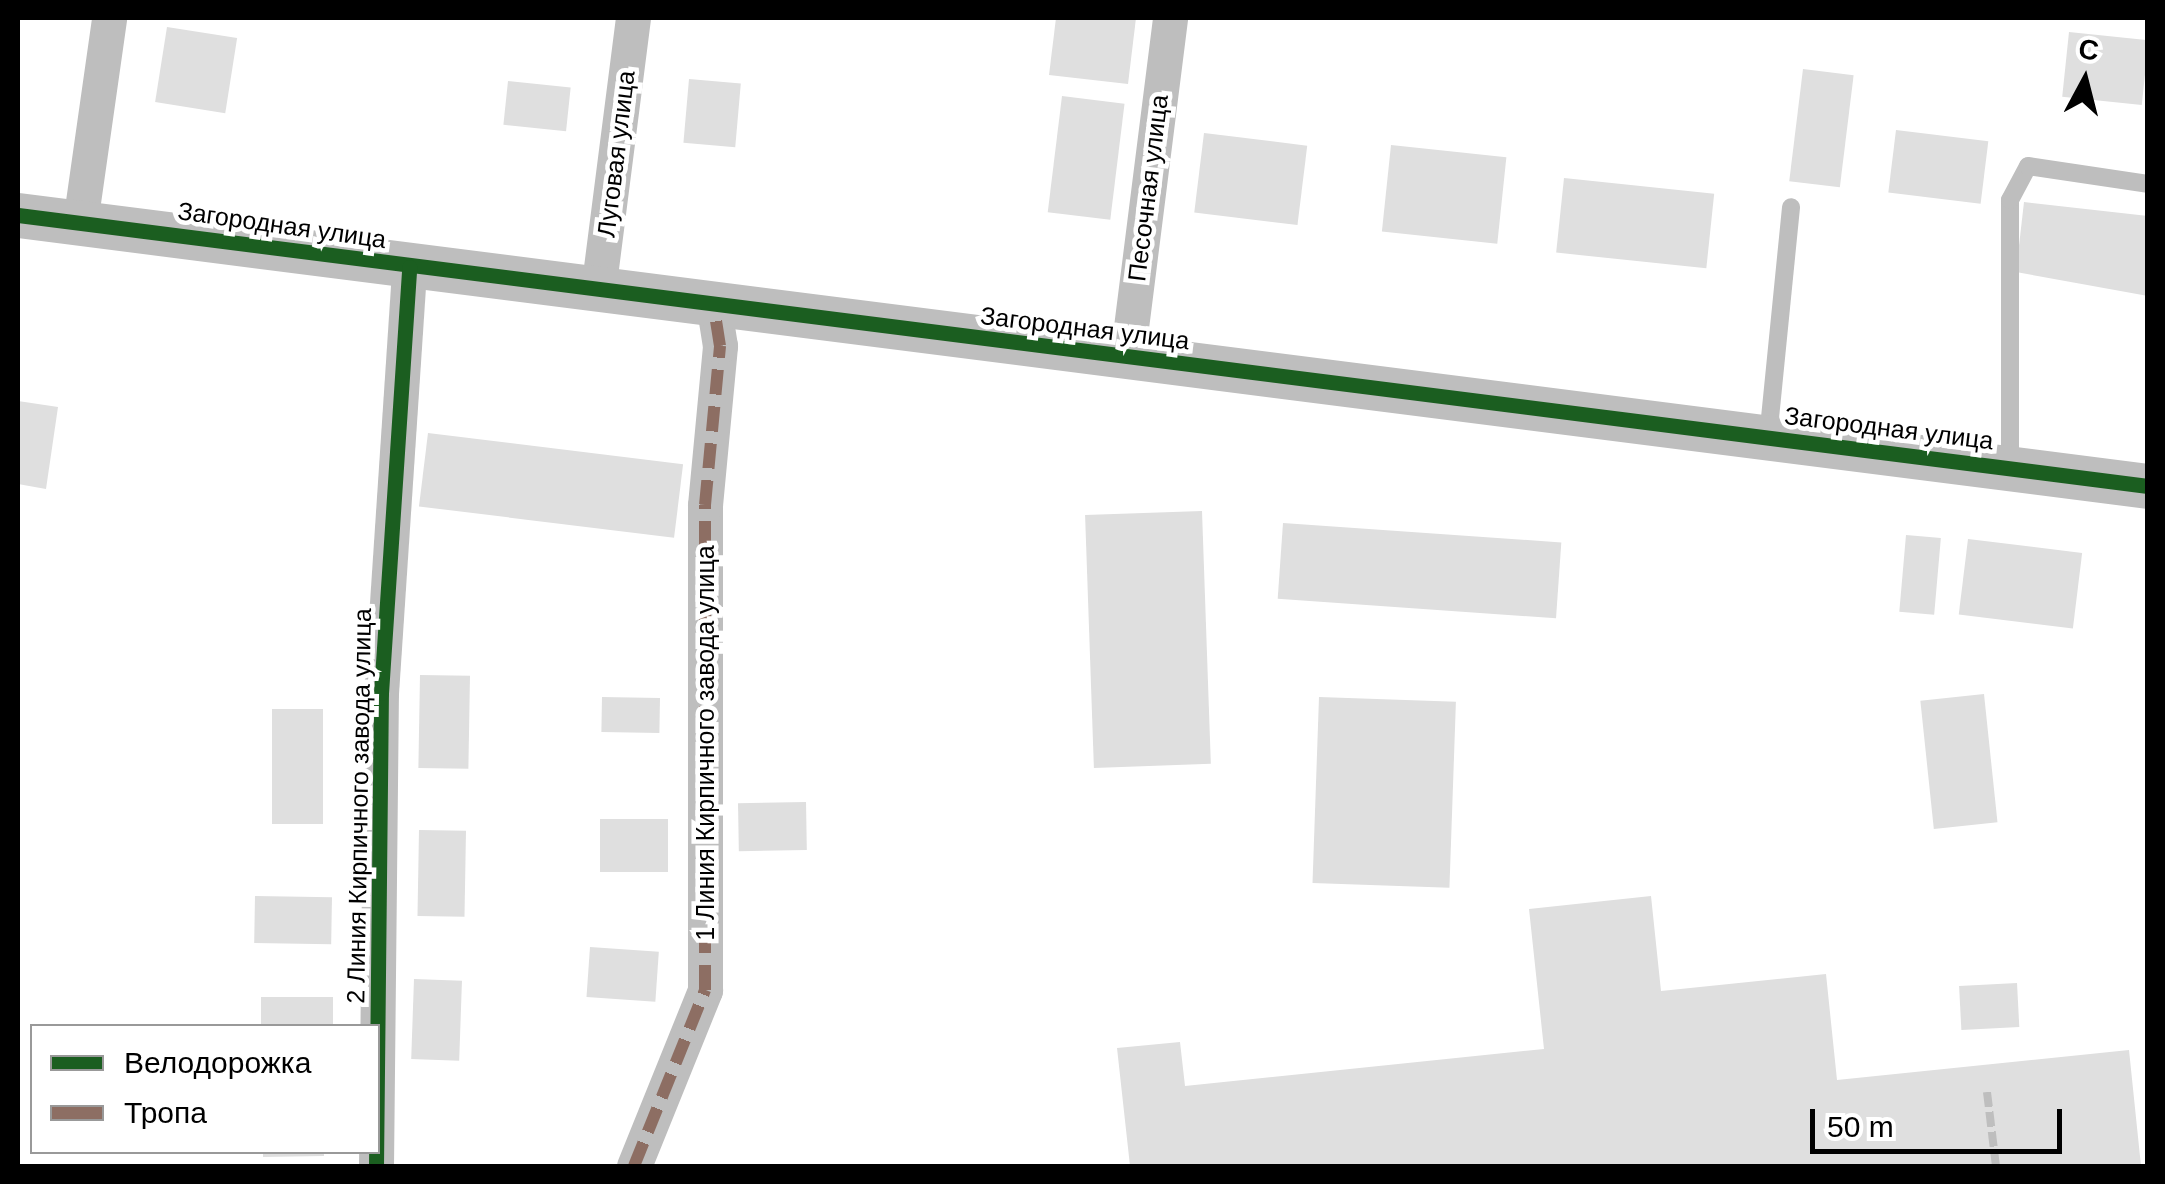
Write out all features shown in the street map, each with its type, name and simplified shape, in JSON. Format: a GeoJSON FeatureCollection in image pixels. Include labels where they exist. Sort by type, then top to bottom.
{"type":"FeatureCollection","features":[{"type":"Feature","properties":{"kind":"street"},"geometry":{"type":"LineString","coordinates":[[80,223],[109,18]]}},
{"type":"Feature","properties":{"kind":"street","name":"Луговая улица"},"geometry":{"type":"LineString","coordinates":[[598,291],[633,18]]}},
{"type":"Feature","properties":{"kind":"street","name":"Песочная улица"},"geometry":{"type":"LineString","coordinates":[[1127,359],[1170,18]]}},
{"type":"Feature","properties":{"kind":"street","name":"Загородная улица"},"geometry":{"type":"LineString","coordinates":[[18,216],[2148,486]]}},
{"type":"Feature","properties":{"kind":"street","name":"2 Линия Кирпичного завода улица"},"geometry":{"type":"LineString","coordinates":[[378,1024],[381,693],[409,268]]}},
{"type":"Feature","properties":{"kind":"street","name":"1 Линия Кирпичного завода улица"},"geometry":{"type":"LineString","coordinates":[[634,1166],[704,990],[706,505],[720,346],[714,307]]}},
{"type":"Feature","properties":{"kind":"lane"},"geometry":{"type":"LineString","coordinates":[[2010,468],[2010,200],[2028,166],[2148,184]]}},
{"type":"Feature","properties":{"kind":"lane"},"geometry":{"type":"LineString","coordinates":[[1768,438],[1792,207]]}},
{"type":"Feature","properties":{"kind":"building"},"geometry":{"type":"Polygon","coordinates":[[[1056,18],[1136,18],[1128,84],[1049,75],[1056,18]]]}},
{"type":"Feature","properties":{"kind":"building"},"geometry":{"type":"Polygon","coordinates":[[[167,27],[237,38],[225,113],[155,102],[167,27]]]}},
{"type":"Feature","properties":{"kind":"building"},"geometry":{"type":"Polygon","coordinates":[[[2069,32],[2148,40],[2142,105],[2062,97],[2069,32]]]}},
{"type":"Feature","properties":{"kind":"building"},"geometry":{"type":"Polygon","coordinates":[[[1803,69],[1854,75],[1840,187],[1789,181],[1803,69]]]}},
{"type":"Feature","properties":{"kind":"building"},"geometry":{"type":"Polygon","coordinates":[[[689,79],[741,84],[735,147],[683,143],[689,79]]]}},
{"type":"Feature","properties":{"kind":"building"},"geometry":{"type":"Polygon","coordinates":[[[508,81],[571,88],[566,131],[503,125],[508,81]]]}},
{"type":"Feature","properties":{"kind":"building"},"geometry":{"type":"Polygon","coordinates":[[[1062,96],[1125,104],[1110,220],[1048,212],[1062,96]]]}},
{"type":"Feature","properties":{"kind":"building"},"geometry":{"type":"Polygon","coordinates":[[[1896,130],[1988,141],[1981,204],[1888,193],[1896,130]]]}},
{"type":"Feature","properties":{"kind":"building"},"geometry":{"type":"Polygon","coordinates":[[[1204,133],[1307,146],[1297,225],[1194,212],[1204,133]]]}},
{"type":"Feature","properties":{"kind":"building"},"geometry":{"type":"Polygon","coordinates":[[[1391,145],[1506,157],[1497,244],[1382,232],[1391,145]]]}},
{"type":"Feature","properties":{"kind":"building"},"geometry":{"type":"Polygon","coordinates":[[[1564,178],[1714,194],[1706,268],[1556,253],[1564,178]]]}},
{"type":"Feature","properties":{"kind":"building"},"geometry":{"type":"Polygon","coordinates":[[[2024,202],[2148,216],[2148,296],[2016,272],[2024,202]]]}},
{"type":"Feature","properties":{"kind":"building"},"geometry":{"type":"Polygon","coordinates":[[[18,401],[58,407],[46,489],[18,484],[18,401]]]}},
{"type":"Feature","properties":{"kind":"building"},"geometry":{"type":"Polygon","coordinates":[[[428,433],[683,464],[674,538],[419,506],[428,433]]]}},
{"type":"Feature","properties":{"kind":"building"},"geometry":{"type":"Polygon","coordinates":[[[1202,511],[1211,764],[1094,768],[1085,515],[1202,511]]]}},
{"type":"Feature","properties":{"kind":"building"},"geometry":{"type":"Polygon","coordinates":[[[1283,523],[1561,542],[1556,618],[1278,599],[1283,523]]]}},
{"type":"Feature","properties":{"kind":"building"},"geometry":{"type":"Polygon","coordinates":[[[1906,535],[1941,538],[1934,615],[1899,612],[1906,535]]]}},
{"type":"Feature","properties":{"kind":"building"},"geometry":{"type":"Polygon","coordinates":[[[1968,539],[2082,553],[2073,628],[1959,614],[1968,539]]]}},
{"type":"Feature","properties":{"kind":"building"},"geometry":{"type":"Polygon","coordinates":[[[420,675],[470,676],[468,769],[418,768],[420,675]]]}},
{"type":"Feature","properties":{"kind":"building"},"geometry":{"type":"Polygon","coordinates":[[[1984,694],[1997,822],[1934,829],[1920,701],[1984,694]]]}},
{"type":"Feature","properties":{"kind":"building"},"geometry":{"type":"Polygon","coordinates":[[[602,697],[660,698],[659,733],[601,732],[602,697]]]}},
{"type":"Feature","properties":{"kind":"building"},"geometry":{"type":"Polygon","coordinates":[[[1319,697],[1456,702],[1449,888],[1313,883],[1319,697]]]}},
{"type":"Feature","properties":{"kind":"building"},"geometry":{"type":"Polygon","coordinates":[[[272,709],[323,709],[323,824],[272,824],[272,709]]]}},
{"type":"Feature","properties":{"kind":"building"},"geometry":{"type":"Polygon","coordinates":[[[806,802],[807,850],[739,851],[738,803],[806,802]]]}},
{"type":"Feature","properties":{"kind":"building"},"geometry":{"type":"Polygon","coordinates":[[[600,819],[668,819],[668,872],[600,872],[600,819]]]}},
{"type":"Feature","properties":{"kind":"building"},"geometry":{"type":"Polygon","coordinates":[[[419,830],[466,831],[464,917],[417,916],[419,830]]]}},
{"type":"Feature","properties":{"kind":"building"},"geometry":{"type":"Polygon","coordinates":[[[255,896],[332,897],[331,944],[254,943],[255,896]]]}},
{"type":"Feature","properties":{"kind":"building"},"geometry":{"type":"Polygon","coordinates":[[[1651,896],[1661,991],[1826,974],[1837,1080],[2129,1050],[2141,1166],[1130,1166],[1117,1048],[1180,1042],[1185,1086],[1544,1049],[1529,909],[1651,896]]]}},
{"type":"Feature","properties":{"kind":"building"},"geometry":{"type":"Polygon","coordinates":[[[590,947],[659,952],[655,1002],[587,997],[590,947]]]}},
{"type":"Feature","properties":{"kind":"building"},"geometry":{"type":"Polygon","coordinates":[[[414,979],[462,981],[459,1061],[411,1059],[414,979]]]}},
{"type":"Feature","properties":{"kind":"building"},"geometry":{"type":"Polygon","coordinates":[[[2017,983],[2019,1027],[1961,1030],[1959,986],[2017,983]]]}},
{"type":"Feature","properties":{"kind":"building"},"geometry":{"type":"Polygon","coordinates":[[[261,997],[333,997],[333,1024],[261,1024],[261,997]]]}},
{"type":"Feature","properties":{"kind":"building"},"geometry":{"type":"Polygon","coordinates":[[[263,1154],[324,1154],[324,1156],[263,1154]]]}},
{"type":"Feature","properties":{"kind":"railway"},"geometry":{"type":"LineString","coordinates":[[1987,1092],[1996,1166]]}},
{"type":"Feature","properties":{"kind":"marked path"},"geometry":{"type":"LineString","coordinates":[[634,1166],[705,990],[705,505],[720,346],[714,307]]}},
{"type":"Feature","properties":{"kind":"cycle path"},"geometry":{"type":"LineString","coordinates":[[18,215],[2148,486]]}},
{"type":"Feature","properties":{"kind":"cycle path"},"geometry":{"type":"LineString","coordinates":[[378,1024],[381,693],[409,267]]}},
{"type":"Feature","properties":{"kind":"cycle path"},"geometry":{"type":"LineString","coordinates":[[376,1154],[376,1166]]}}]}
